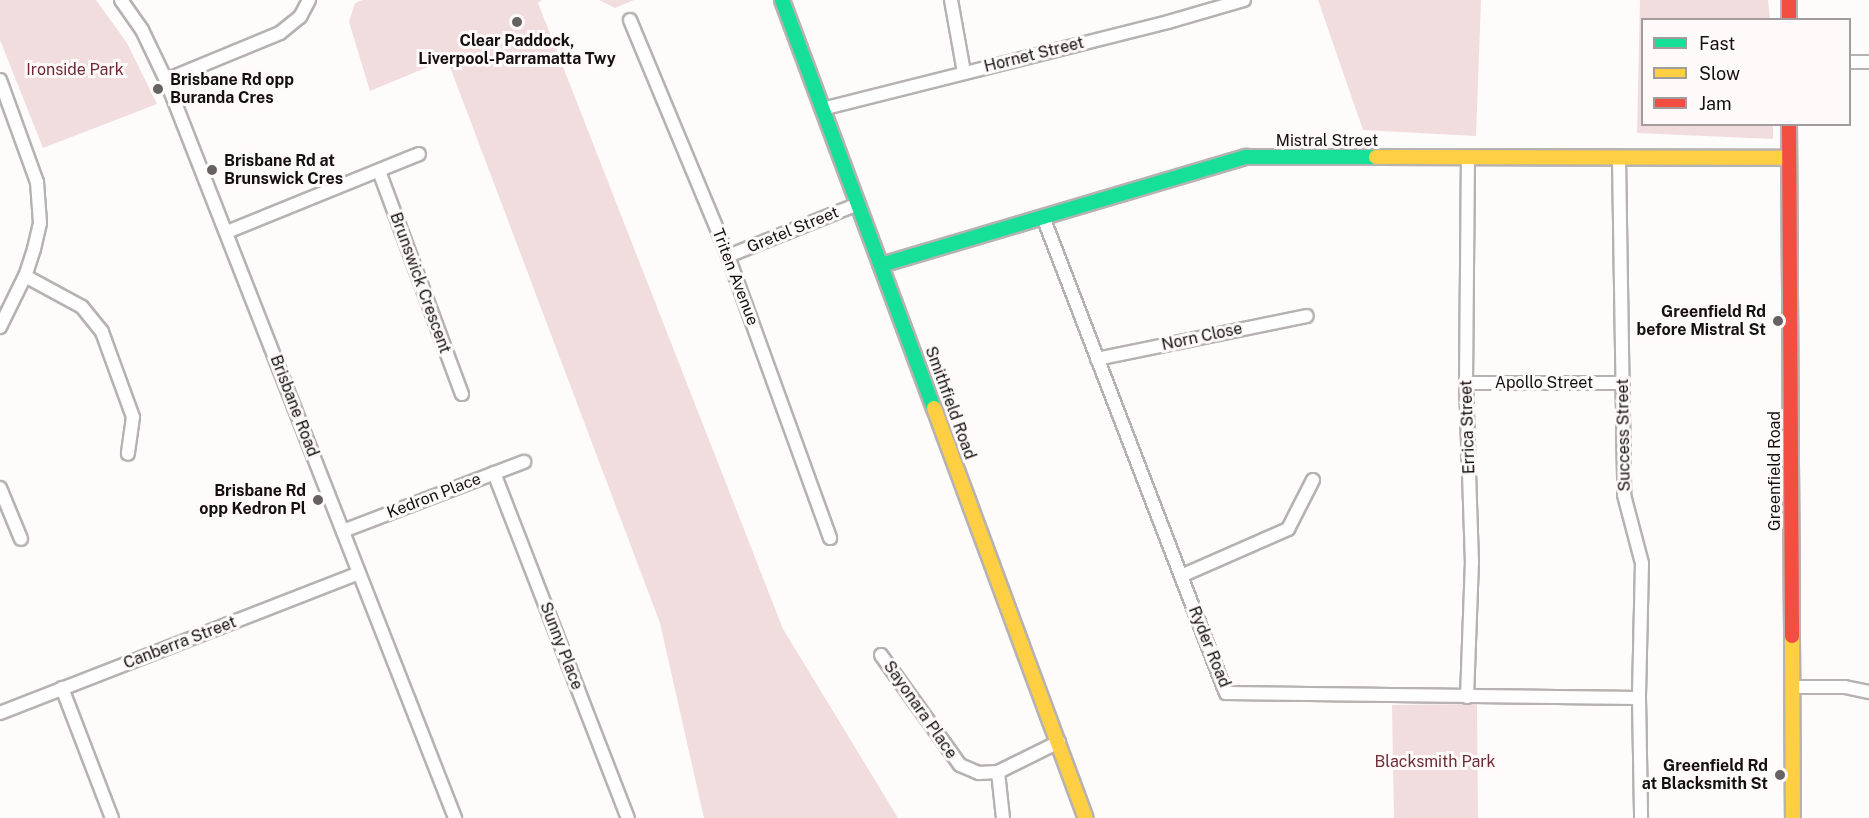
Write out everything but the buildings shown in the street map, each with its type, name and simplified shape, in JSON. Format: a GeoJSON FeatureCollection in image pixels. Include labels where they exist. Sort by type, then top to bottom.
{"type":"FeatureCollection","features":[{"type":"Feature","properties":{"kind":"street","name":"Brisbane Road"},"geometry":{"type":"LineString","coordinates":[[121,0],[142,30],[166,80],[455,818]]}},
{"type":"Feature","properties":{"kind":"street"},"geometry":{"type":"LineString","coordinates":[[166,80],[280,33],[300,17],[309,0]]}},
{"type":"Feature","properties":{"kind":"street","name":"Smithfield Road"},"geometry":{"type":"LineString","coordinates":[[782,0],[1086,818]]}},
{"type":"Feature","properties":{"kind":"street"},"geometry":{"type":"LineString","coordinates":[[951,0],[964,72]]}},
{"type":"Feature","properties":{"kind":"street","name":"Hornet Street"},"geometry":{"type":"LineString","coordinates":[[822,109],[1168,22],[1244,0]]}},
{"type":"Feature","properties":{"kind":"street"},"geometry":{"type":"LineString","coordinates":[[1789,0],[1789,18]]}},
{"type":"Feature","properties":{"kind":"street","name":"Triten Avenue"},"geometry":{"type":"LineString","coordinates":[[630,20],[728,256],[830,538]]}},
{"type":"Feature","properties":{"kind":"street"},"geometry":{"type":"LineString","coordinates":[[1851,62],[1869,62]]}},
{"type":"Feature","properties":{"kind":"street"},"geometry":{"type":"LineString","coordinates":[[0,80],[32,164],[40,200],[40,223],[34,249],[25,276],[0,327]]}},
{"type":"Feature","properties":{"kind":"street","name":"Greenfield Road"},"geometry":{"type":"LineString","coordinates":[[1789,126],[1793,818]]}},
{"type":"Feature","properties":{"kind":"street"},"geometry":{"type":"LineString","coordinates":[[226,232],[419,154]]}},
{"type":"Feature","properties":{"kind":"street","name":"Mistral Street"},"geometry":{"type":"LineString","coordinates":[[881,266],[1246,157],[1789,158]]}},
{"type":"Feature","properties":{"kind":"street","name":"Errica Street"},"geometry":{"type":"LineString","coordinates":[[1467,696],[1472,563],[1466,383],[1468,158]]}},
{"type":"Feature","properties":{"kind":"street","name":"Success Street"},"geometry":{"type":"LineString","coordinates":[[1619,158],[1624,495],[1642,563],[1639,698],[1641,818]]}},
{"type":"Feature","properties":{"kind":"street","name":"Brunswick Crescent"},"geometry":{"type":"LineString","coordinates":[[379,171],[462,394]]}},
{"type":"Feature","properties":{"kind":"street","name":"Gretel Street"},"geometry":{"type":"LineString","coordinates":[[728,256],[858,204]]}},
{"type":"Feature","properties":{"kind":"street","name":"Ryder Road"},"geometry":{"type":"LineString","coordinates":[[1043,217],[1226,693],[1639,698]]}},
{"type":"Feature","properties":{"kind":"street"},"geometry":{"type":"LineString","coordinates":[[25,276],[82,307],[102,332],[133,417],[128,454]]}},
{"type":"Feature","properties":{"kind":"street","name":"Norn Close"},"geometry":{"type":"LineString","coordinates":[[1097,359],[1307,316]]}},
{"type":"Feature","properties":{"kind":"street","name":"Apollo Street"},"geometry":{"type":"LineString","coordinates":[[1466,383],[1623,383]]}},
{"type":"Feature","properties":{"kind":"street","name":"Kedron Place"},"geometry":{"type":"LineString","coordinates":[[344,531],[525,462]]}},
{"type":"Feature","properties":{"kind":"street","name":"Sunny Place"},"geometry":{"type":"LineString","coordinates":[[494,473],[628,818]]}},
{"type":"Feature","properties":{"kind":"street"},"geometry":{"type":"LineString","coordinates":[[1181,576],[1288,529],[1313,480]]}},
{"type":"Feature","properties":{"kind":"street"},"geometry":{"type":"LineString","coordinates":[[0,488],[21,539]]}},
{"type":"Feature","properties":{"kind":"street","name":"Canberra Street"},"geometry":{"type":"LineString","coordinates":[[0,713],[359,573]]}},
{"type":"Feature","properties":{"kind":"street","name":"Sayonara Place"},"geometry":{"type":"LineString","coordinates":[[881,655],[960,765],[979,773],[998,772]]}},
{"type":"Feature","properties":{"kind":"street"},"geometry":{"type":"LineString","coordinates":[[1793,687],[1845,687],[1869,692]]}},
{"type":"Feature","properties":{"kind":"street"},"geometry":{"type":"LineString","coordinates":[[62,688],[112,818]]}},
{"type":"Feature","properties":{"kind":"street"},"geometry":{"type":"LineString","coordinates":[[1003,818],[998,772],[1059,742]]}},
{"type":"Feature","properties":{"kind":"green space","name":"Ironside Park"},"geometry":{"type":"Polygon","coordinates":[[[0,0],[96,0],[127,43],[157,104],[43,148],[0,40],[0,0]]]}},
{"type":"Feature","properties":{"kind":"green space"},"geometry":{"type":"Polygon","coordinates":[[[363,0],[542,0],[538,3],[783,629],[898,818],[704,818],[660,623],[447,59],[370,91],[349,22],[355,3],[363,0]]]}},
{"type":"Feature","properties":{"kind":"green space"},"geometry":{"type":"Polygon","coordinates":[[[599,0],[634,0],[615,8],[599,0]]]}},
{"type":"Feature","properties":{"kind":"green space"},"geometry":{"type":"Polygon","coordinates":[[[1318,0],[1481,0],[1476,136],[1363,130],[1318,0]]]}},
{"type":"Feature","properties":{"kind":"green space"},"geometry":{"type":"Polygon","coordinates":[[[1640,0],[1768,0],[1770,18],[1641,18],[1641,126],[1773,126],[1773,139],[1637,133],[1640,0]]]}},
{"type":"Feature","properties":{"kind":"green space","name":"Blacksmith Park"},"geometry":{"type":"Polygon","coordinates":[[[1477,704],[1478,818],[1394,818],[1392,705],[1477,704]]]}},
{"type":"Feature","properties":{"kind":"traffic: fast"},"geometry":{"type":"LineString","coordinates":[[782,0],[934,408]]}},
{"type":"Feature","properties":{"kind":"traffic: fast"},"geometry":{"type":"LineString","coordinates":[[881,265],[1246,157],[1376,157]]}},
{"type":"Feature","properties":{"kind":"traffic: slow"},"geometry":{"type":"LineString","coordinates":[[1376,157],[1789,158]]}},
{"type":"Feature","properties":{"kind":"traffic: slow"},"geometry":{"type":"LineString","coordinates":[[934,408],[1086,818]]}},
{"type":"Feature","properties":{"kind":"traffic: slow"},"geometry":{"type":"LineString","coordinates":[[1792,636],[1793,818]]}},
{"type":"Feature","properties":{"kind":"traffic: jam"},"geometry":{"type":"LineString","coordinates":[[1789,0],[1789,18]]}},
{"type":"Feature","properties":{"kind":"traffic: jam"},"geometry":{"type":"LineString","coordinates":[[1789,126],[1792,636]]}},
{"type":"Feature","properties":{"kind":"place","name":"Clear Paddock, Liverpool-Parramatta Twy"},"geometry":{"type":"Point","coordinates":[517,22]}},
{"type":"Feature","properties":{"kind":"place","name":"Brisbane Rd opp Buranda Cres"},"geometry":{"type":"Point","coordinates":[158,89]}},
{"type":"Feature","properties":{"kind":"place","name":"Brisbane Rd at Brunswick Cres"},"geometry":{"type":"Point","coordinates":[212,170]}},
{"type":"Feature","properties":{"kind":"place","name":"Greenfield Rd before Mistral St"},"geometry":{"type":"Point","coordinates":[1778,321]}},
{"type":"Feature","properties":{"kind":"place","name":"Brisbane Rd opp Kedron Pl"},"geometry":{"type":"Point","coordinates":[318,500]}},
{"type":"Feature","properties":{"kind":"place","name":"Greenfield Rd at Blacksmith St"},"geometry":{"type":"Point","coordinates":[1780,775]}}]}
